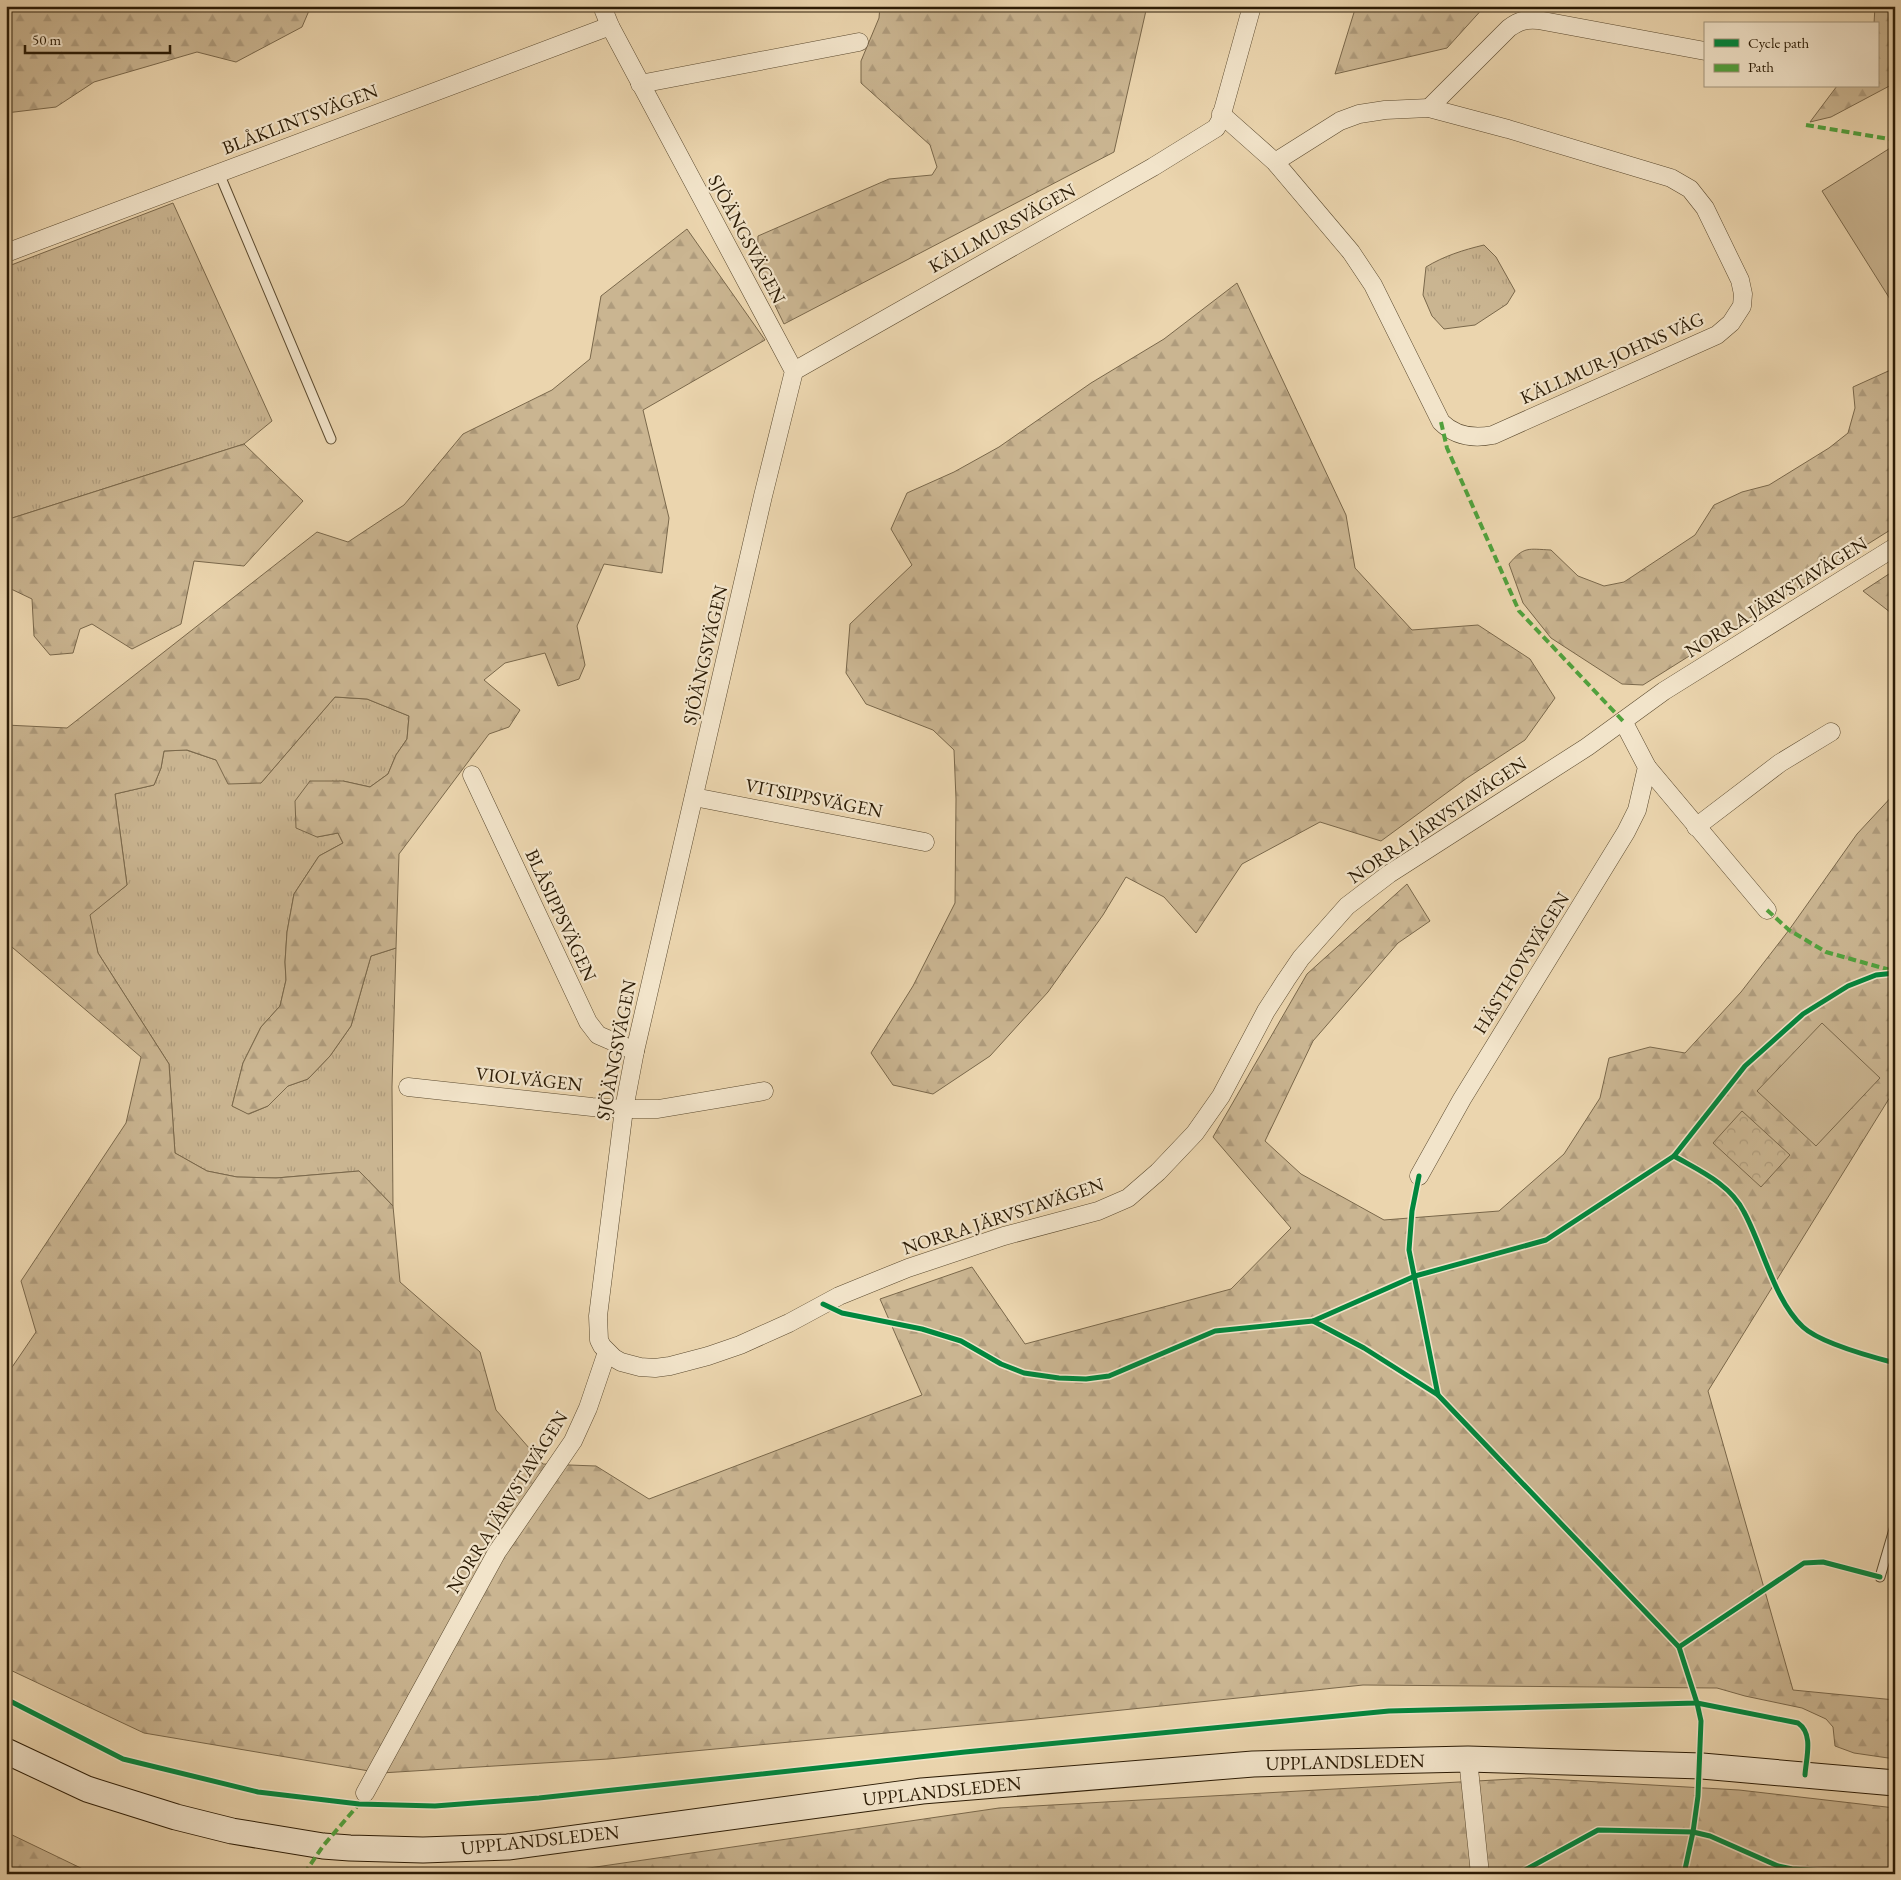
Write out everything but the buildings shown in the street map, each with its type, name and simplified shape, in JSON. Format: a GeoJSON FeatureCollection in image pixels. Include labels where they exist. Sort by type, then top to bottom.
{"type":"FeatureCollection","features":[{"type":"Feature","properties":{"kind":"street","name":"SJÖÄNGSVÄGEN"},"geometry":{"type":"LineString","coordinates":[[602,6],[610,26],[640,84],[794,370],[763,496],[635,1051],[624,1109],[598,1316],[599,1340],[607,1352]]}},
{"type":"Feature","properties":{"kind":"street","name":"KÄLLMURSVÄGEN"},"geometry":{"type":"LineString","coordinates":[[794,370],[1205,137],[1216,128],[1222,114],[1252,6]]}},
{"type":"Feature","properties":{"kind":"street"},"geometry":{"type":"LineString","coordinates":[[1429,108],[1509,28],[1519,21],[1538,20],[1704,51]]}},
{"type":"Feature","properties":{"kind":"street","name":"BLÅKLINTSVÄGEN"},"geometry":{"type":"LineString","coordinates":[[6,253],[610,26]]}},
{"type":"Feature","properties":{"kind":"street"},"geometry":{"type":"LineString","coordinates":[[640,84],[860,42]]}},
{"type":"Feature","properties":{"kind":"street","name":"KÄLLMUR-JOHNS VÄG"},"geometry":{"type":"LineString","coordinates":[[1222,114],[1275,162],[1351,252],[1372,285],[1441,422],[1448,430],[1479,438],[1493,434],[1718,335],[1732,324],[1742,306],[1743,294],[1740,280],[1705,208],[1690,189],[1671,178],[1627,164],[1489,123],[1429,108],[1385,110],[1349,118],[1332,126],[1275,162]]}},
{"type":"Feature","properties":{"kind":"street","name":"NORRA JÄRVSTAVÄGEN"},"geometry":{"type":"LineString","coordinates":[[365,1793],[497,1552],[572,1441],[588,1408],[607,1352],[620,1362],[640,1367],[655,1368],[708,1356],[740,1346],[839,1296],[908,1268],[1004,1236],[1098,1211],[1128,1198],[1158,1172],[1195,1134],[1221,1096],[1266,1011],[1286,980],[1301,958],[1347,906],[1389,874],[1587,747],[1664,692],[1895,547]]}},
{"type":"Feature","properties":{"kind":"street"},"geometry":{"type":"LineString","coordinates":[[1623,721],[1648,767],[1767,910]]}},
{"type":"Feature","properties":{"kind":"street"},"geometry":{"type":"LineString","coordinates":[[1696,827],[1780,763],[1831,732]]}},
{"type":"Feature","properties":{"kind":"street","name":"HÄSTHOVSVÄGEN"},"geometry":{"type":"LineString","coordinates":[[1419,1176],[1462,1099],[1626,832],[1637,810],[1648,767]]}},
{"type":"Feature","properties":{"kind":"street","name":"BLÅSIPPSVÄGEN"},"geometry":{"type":"LineString","coordinates":[[472,775],[588,1022],[598,1034],[635,1051]]}},
{"type":"Feature","properties":{"kind":"street","name":"VITSIPPSVÄGEN"},"geometry":{"type":"LineString","coordinates":[[694,797],[925,842]]}},
{"type":"Feature","properties":{"kind":"street","name":"VIOLVÄGEN"},"geometry":{"type":"LineString","coordinates":[[408,1087],[624,1109],[658,1109],[764,1091]]}},
{"type":"Feature","properties":{"kind":"street","name":"UPPLANDSLEDEN"},"geometry":{"type":"LineString","coordinates":[[6,1751],[87,1789],[176,1818],[232,1831],[323,1846],[423,1850],[508,1847],[932,1790],[1253,1764],[1468,1759],[1702,1766],[1895,1783]]}},
{"type":"Feature","properties":{"kind":"street"},"geometry":{"type":"LineString","coordinates":[[1468,1759],[1480,1874]]}},
{"type":"Feature","properties":{"kind":"lane"},"geometry":{"type":"LineString","coordinates":[[219,173],[331,439]]}},
{"type":"Feature","properties":{"kind":"lane"},"geometry":{"type":"LineString","coordinates":[[1880,1577],[1895,1526]]}},
{"type":"Feature","properties":{"kind":"green space"},"geometry":{"type":"Polygon","coordinates":[[[6,6],[311,6],[302,27],[236,62],[197,52],[94,82],[56,107],[6,113],[6,6]]]}},
{"type":"Feature","properties":{"kind":"green space"},"geometry":{"type":"Polygon","coordinates":[[[880,6],[1147,6],[1114,152],[784,324],[769,293],[757,261],[758,236],[889,179],[932,175],[937,167],[930,145],[861,83],[861,61],[879,18],[880,6]]]}},
{"type":"Feature","properties":{"kind":"green space"},"geometry":{"type":"Polygon","coordinates":[[[1356,6],[1485,6],[1447,48],[1335,74],[1356,6]]]}},
{"type":"Feature","properties":{"kind":"green space"},"geometry":{"type":"Polygon","coordinates":[[[1875,6],[1895,6],[1895,83],[1831,117],[1810,122],[1836,88],[1878,88],[1878,22],[1874,22],[1875,6]]]}},
{"type":"Feature","properties":{"kind":"green space"},"geometry":{"type":"Polygon","coordinates":[[[1895,145],[1895,307],[1822,191],[1895,145]]]}},
{"type":"Feature","properties":{"kind":"green space"},"geometry":{"type":"Polygon","coordinates":[[[173,203],[272,421],[244,444],[6,520],[6,267],[173,203]]]}},
{"type":"Feature","properties":{"kind":"green space"},"geometry":{"type":"Polygon","coordinates":[[[687,229],[765,340],[643,410],[669,518],[662,573],[604,564],[577,626],[585,665],[579,679],[558,686],[545,653],[505,663],[484,680],[520,710],[509,727],[489,734],[399,854],[396,948],[371,956],[351,1026],[330,1056],[308,1079],[288,1086],[268,1106],[248,1114],[232,1106],[243,1063],[261,1027],[280,1006],[286,980],[287,932],[294,894],[319,856],[343,843],[338,833],[317,837],[296,828],[295,801],[310,781],[343,781],[370,787],[388,774],[396,755],[407,739],[409,716],[367,699],[335,697],[261,783],[228,784],[216,760],[187,750],[164,751],[161,768],[154,785],[115,794],[127,885],[90,915],[98,953],[169,1064],[175,1153],[207,1171],[237,1177],[276,1178],[359,1171],[393,1206],[400,1282],[480,1352],[496,1410],[543,1464],[596,1466],[649,1499],[922,1395],[880,1299],[972,1267],[1025,1344],[1231,1289],[1291,1228],[1213,1137],[1307,974],[1407,884],[1430,921],[1398,943],[1313,1041],[1265,1141],[1301,1174],[1384,1220],[1499,1211],[1564,1154],[1600,1098],[1609,1058],[1650,1047],[1685,1053],[1741,992],[1789,930],[1857,834],[1895,793],[1895,1089],[1708,1391],[1793,1690],[1895,1700],[1895,1759],[1854,1753],[1835,1746],[1833,1727],[1826,1719],[1802,1708],[1717,1688],[1363,1685],[1026,1720],[608,1759],[381,1773],[144,1733],[6,1668],[6,1376],[36,1332],[21,1281],[126,1123],[141,1057],[6,942],[6,725],[67,728],[317,532],[348,542],[404,505],[463,434],[552,390],[590,359],[601,296],[687,229]]]}},
{"type":"Feature","properties":{"kind":"green space"},"geometry":{"type":"Polygon","coordinates":[[[1484,245],[1496,257],[1515,291],[1507,304],[1475,325],[1444,329],[1432,316],[1423,295],[1426,267],[1454,254],[1484,245]]]}},
{"type":"Feature","properties":{"kind":"green space"},"geometry":{"type":"Polygon","coordinates":[[[1237,283],[1346,515],[1355,568],[1412,630],[1478,625],[1530,659],[1555,698],[1525,740],[1467,778],[1381,841],[1320,822],[1242,864],[1196,933],[1164,897],[1126,877],[1103,915],[1048,992],[990,1056],[933,1094],[893,1085],[871,1053],[913,986],[955,903],[956,799],[954,750],[933,730],[866,704],[846,673],[850,624],[912,565],[891,529],[907,493],[954,472],[999,447],[1091,383],[1164,339],[1237,283]]]}},
{"type":"Feature","properties":{"kind":"green space"},"geometry":{"type":"Polygon","coordinates":[[[1895,368],[1895,527],[1643,685],[1622,684],[1551,638],[1523,603],[1509,564],[1523,551],[1532,549],[1551,550],[1578,576],[1604,586],[1624,582],[1695,535],[1714,505],[1742,492],[1769,485],[1829,448],[1848,433],[1855,408],[1853,387],[1895,368]]]}},
{"type":"Feature","properties":{"kind":"green space"},"geometry":{"type":"Polygon","coordinates":[[[244,444],[303,501],[244,566],[194,561],[181,624],[132,649],[92,624],[80,629],[73,653],[50,655],[34,636],[32,599],[9,588],[6,590],[6,520],[244,444]]]}},
{"type":"Feature","properties":{"kind":"green space"},"geometry":{"type":"Polygon","coordinates":[[[1895,570],[1895,616],[1863,591],[1895,570]]]}},
{"type":"Feature","properties":{"kind":"green space"},"geometry":{"type":"Polygon","coordinates":[[[335,697],[367,699],[409,716],[407,739],[396,755],[388,774],[370,787],[343,781],[317,837],[338,833],[343,843],[319,856],[294,894],[287,932],[286,980],[280,1006],[261,1027],[243,1063],[232,1106],[249,1114],[268,1106],[288,1086],[308,1079],[330,1056],[351,1026],[371,956],[396,948],[392,1087],[393,1206],[359,1171],[276,1178],[237,1177],[207,1171],[175,1153],[169,1064],[98,953],[89,915],[127,885],[115,794],[154,785],[161,768],[164,751],[186,750],[216,760],[261,783],[335,697]]]}},
{"type":"Feature","properties":{"kind":"green space"},"geometry":{"type":"Polygon","coordinates":[[[1822,1023],[1880,1078],[1816,1146],[1757,1091],[1822,1023]]]}},
{"type":"Feature","properties":{"kind":"green space"},"geometry":{"type":"Polygon","coordinates":[[[1742,1111],[1790,1155],[1761,1187],[1713,1143],[1742,1111]]]}},
{"type":"Feature","properties":{"kind":"green space"},"geometry":{"type":"Polygon","coordinates":[[[1530,1778],[1739,1790],[1895,1808],[1895,1874],[1263,1874],[1255,1868],[1147,1874],[548,1874],[999,1808],[1530,1778]]]}},
{"type":"Feature","properties":{"kind":"green space"},"geometry":{"type":"Polygon","coordinates":[[[6,1832],[87,1871],[162,1874],[6,1874],[6,1832]]]}},
{"type":"Feature","properties":{"kind":"marked path"},"geometry":{"type":"LineString","coordinates":[[1806,125],[1895,140]]}},
{"type":"Feature","properties":{"kind":"marked path"},"geometry":{"type":"LineString","coordinates":[[1441,422],[1447,448],[1519,611],[1623,721]]}},
{"type":"Feature","properties":{"kind":"marked path"},"geometry":{"type":"LineString","coordinates":[[1767,910],[1789,930],[1826,952],[1890,970]]}},
{"type":"Feature","properties":{"kind":"marked path"},"geometry":{"type":"LineString","coordinates":[[304,1874],[323,1846],[359,1804]]}},
{"type":"Feature","properties":{"kind":"cycle path"},"geometry":{"type":"LineString","coordinates":[[823,1304],[842,1313],[922,1329],[961,1341],[1001,1364],[1024,1373],[1059,1378],[1086,1379],[1109,1376],[1215,1331],[1313,1321],[1415,1276],[1546,1240],[1674,1156],[1745,1066],[1803,1014],[1848,986],[1876,975],[1895,973]]}},
{"type":"Feature","properties":{"kind":"cycle path"},"geometry":{"type":"LineString","coordinates":[[1674,1156],[1714,1179],[1738,1202],[1751,1226],[1784,1303],[1803,1327],[1811,1333],[1833,1343],[1895,1363]]}},
{"type":"Feature","properties":{"kind":"cycle path"},"geometry":{"type":"LineString","coordinates":[[1419,1176],[1412,1211],[1409,1250],[1438,1395]]}},
{"type":"Feature","properties":{"kind":"cycle path"},"geometry":{"type":"LineString","coordinates":[[6,1699],[123,1759],[258,1792],[359,1804],[435,1806],[539,1798],[965,1752],[1389,1711],[1697,1703],[1679,1647],[1438,1395],[1364,1348],[1313,1321]]}},
{"type":"Feature","properties":{"kind":"cycle path"},"geometry":{"type":"LineString","coordinates":[[1679,1647],[1804,1563],[1823,1562],[1880,1577]]}},
{"type":"Feature","properties":{"kind":"cycle path"},"geometry":{"type":"LineString","coordinates":[[1684,1874],[1698,1796],[1701,1721],[1697,1703],[1798,1723],[1806,1733],[1808,1740],[1805,1775]]}},
{"type":"Feature","properties":{"kind":"cycle path"},"geometry":{"type":"LineString","coordinates":[[1518,1874],[1598,1830],[1693,1832],[1710,1836],[1778,1866],[1792,1869],[1872,1874]]}}]}
